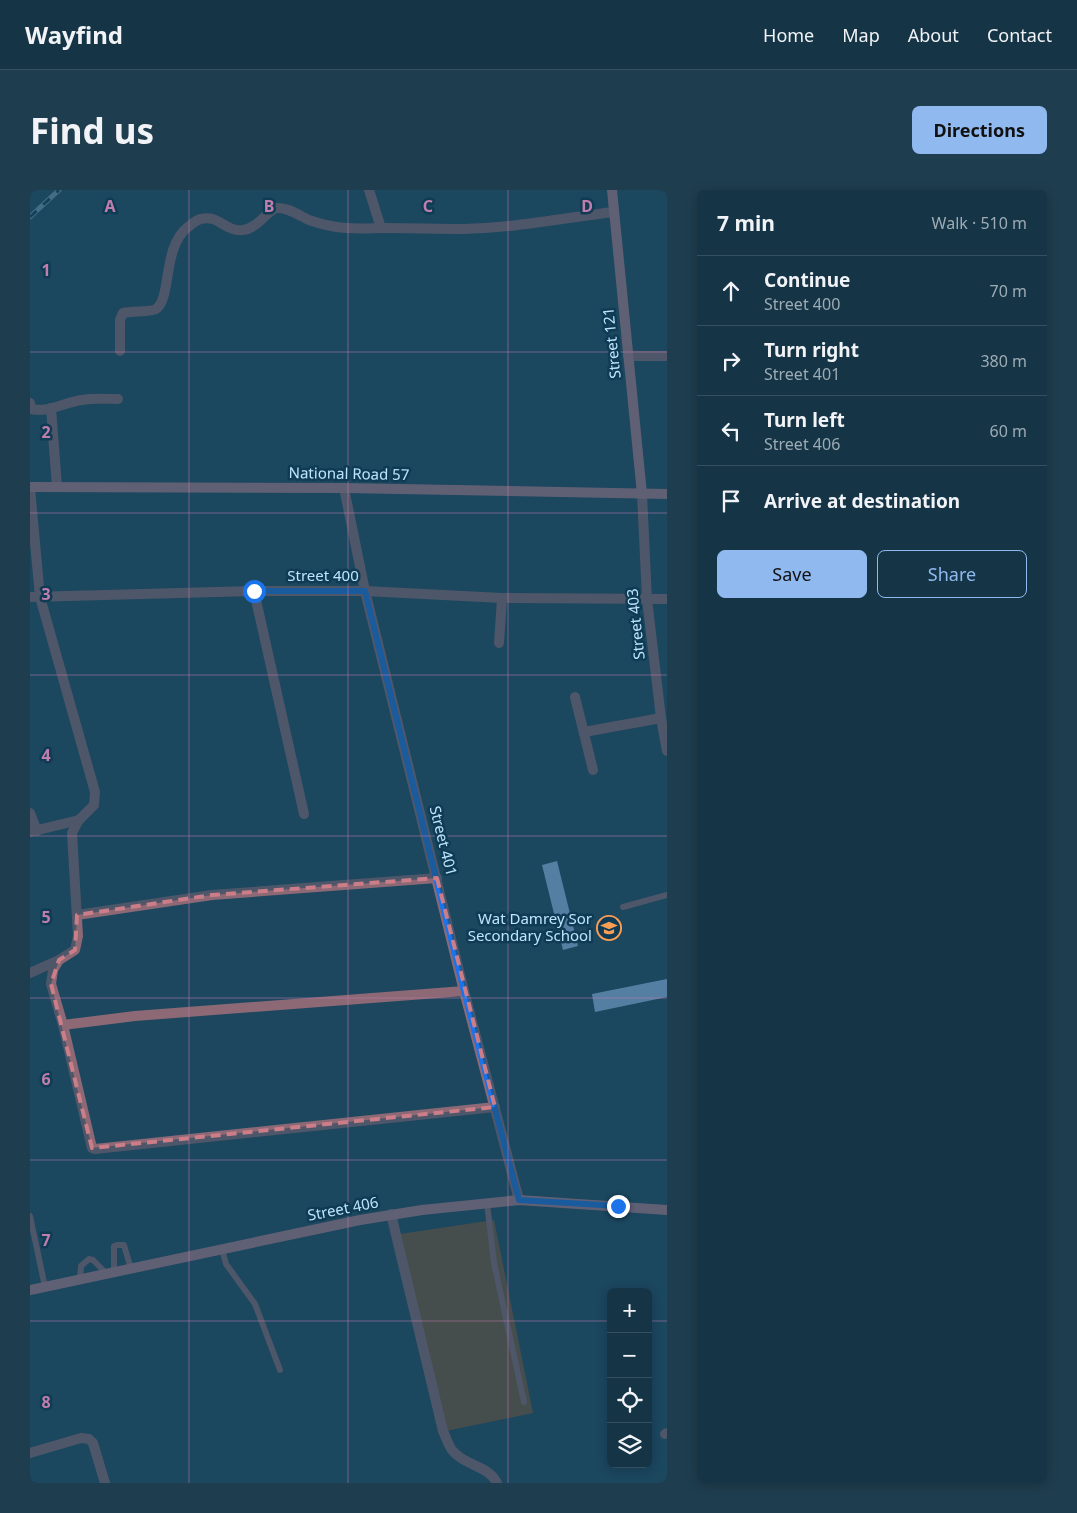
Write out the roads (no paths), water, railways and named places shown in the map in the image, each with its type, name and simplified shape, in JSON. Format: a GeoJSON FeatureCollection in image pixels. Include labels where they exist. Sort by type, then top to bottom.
{"type":"FeatureCollection","features":[{"type":"Feature","properties":{"kind":"street"},"geometry":{"type":"LineString","coordinates":[[369,190],[381,228]]}},
{"type":"Feature","properties":{"kind":"street","name":"Street 121"},"geometry":{"type":"LineString","coordinates":[[612,190],[642,494]]}},
{"type":"Feature","properties":{"kind":"street"},"geometry":{"type":"LineString","coordinates":[[120,351],[120,320],[124,313],[154,311],[160,306],[172,251],[182,232],[202,218],[213,219],[225,227],[234,230],[244,230],[258,224],[273,210],[278,208],[288,210],[310,220],[345,228],[464,229],[613,212]]}},
{"type":"Feature","properties":{"kind":"street"},"geometry":{"type":"LineString","coordinates":[[628,356],[667,356]]}},
{"type":"Feature","properties":{"kind":"street"},"geometry":{"type":"LineString","coordinates":[[30,403],[31,409],[37,410],[81,400],[118,399]]}},
{"type":"Feature","properties":{"kind":"street"},"geometry":{"type":"LineString","coordinates":[[51,408],[57,487]]}},
{"type":"Feature","properties":{"kind":"street"},"geometry":{"type":"LineString","coordinates":[[30,488],[35,597],[95,792],[94,805],[79,820],[72,833],[78,936],[74,950],[30,973]]}},
{"type":"Feature","properties":{"kind":"street","name":"National Road 57"},"geometry":{"type":"LineString","coordinates":[[30,488],[344,488],[667,494]]}},
{"type":"Feature","properties":{"kind":"street","name":"Street 401"},"geometry":{"type":"LineString","coordinates":[[344,488],[365,591],[464,991],[519,1200]]}},
{"type":"Feature","properties":{"kind":"street","name":"Street 403"},"geometry":{"type":"LineString","coordinates":[[642,494],[647,599],[661,718],[667,751]]}},
{"type":"Feature","properties":{"kind":"street"},"geometry":{"type":"LineString","coordinates":[[254,591],[304,814]]}},
{"type":"Feature","properties":{"kind":"street","name":"Street 400"},"geometry":{"type":"LineString","coordinates":[[35,597],[254,591],[365,591],[502,598],[667,599]]}},
{"type":"Feature","properties":{"kind":"street"},"geometry":{"type":"LineString","coordinates":[[499,643],[502,598]]}},
{"type":"Feature","properties":{"kind":"street"},"geometry":{"type":"LineString","coordinates":[[575,697],[593,770]]}},
{"type":"Feature","properties":{"kind":"street"},"geometry":{"type":"LineString","coordinates":[[584,732],[661,718]]}},
{"type":"Feature","properties":{"kind":"street"},"geometry":{"type":"LineString","coordinates":[[30,814],[33,831],[79,820]]}},
{"type":"Feature","properties":{"kind":"street"},"geometry":{"type":"LineString","coordinates":[[77,915],[212,895],[437,878]]}},
{"type":"Feature","properties":{"kind":"street"},"geometry":{"type":"LineString","coordinates":[[58,960],[53,970],[50,984],[63,1025],[90,1145],[96,1149],[495,1107]]}},
{"type":"Feature","properties":{"kind":"street"},"geometry":{"type":"LineString","coordinates":[[63,1025],[135,1016],[464,991]]}},
{"type":"Feature","properties":{"kind":"street","name":"Street 406"},"geometry":{"type":"LineString","coordinates":[[30,1290],[390,1214],[519,1200],[667,1210]]}},
{"type":"Feature","properties":{"kind":"street"},"geometry":{"type":"LineString","coordinates":[[390,1214],[443,1431],[452,1450],[467,1462],[483,1468],[495,1478],[497,1483]]}},
{"type":"Feature","properties":{"kind":"street"},"geometry":{"type":"LineString","coordinates":[[30,1453],[82,1438],[89,1439],[93,1444],[105,1483]]}},
{"type":"Feature","properties":{"kind":"lane"},"geometry":{"type":"LineString","coordinates":[[623,907],[667,896]]}},
{"type":"Feature","properties":{"kind":"lane"},"geometry":{"type":"LineString","coordinates":[[487,1203],[494,1263],[524,1402]]}},
{"type":"Feature","properties":{"kind":"lane"},"geometry":{"type":"LineString","coordinates":[[30,1216],[45,1287]]}},
{"type":"Feature","properties":{"kind":"lane"},"geometry":{"type":"LineString","coordinates":[[80,1280],[81,1266],[89,1259],[111,1273],[114,1246],[117,1244],[124,1245],[131,1269]]}},
{"type":"Feature","properties":{"kind":"lane"},"geometry":{"type":"LineString","coordinates":[[222,1249],[226,1264],[255,1304],[280,1370]]}},
{"type":"Feature","properties":{"kind":"railway"},"geometry":{"type":"LineString","coordinates":[[30,217],[59,190]]}},
{"type":"Feature","properties":{"kind":"place","name":"Wat Damrey Sor Secondary School"},"geometry":{"type":"Point","coordinates":[609,928]}}]}
